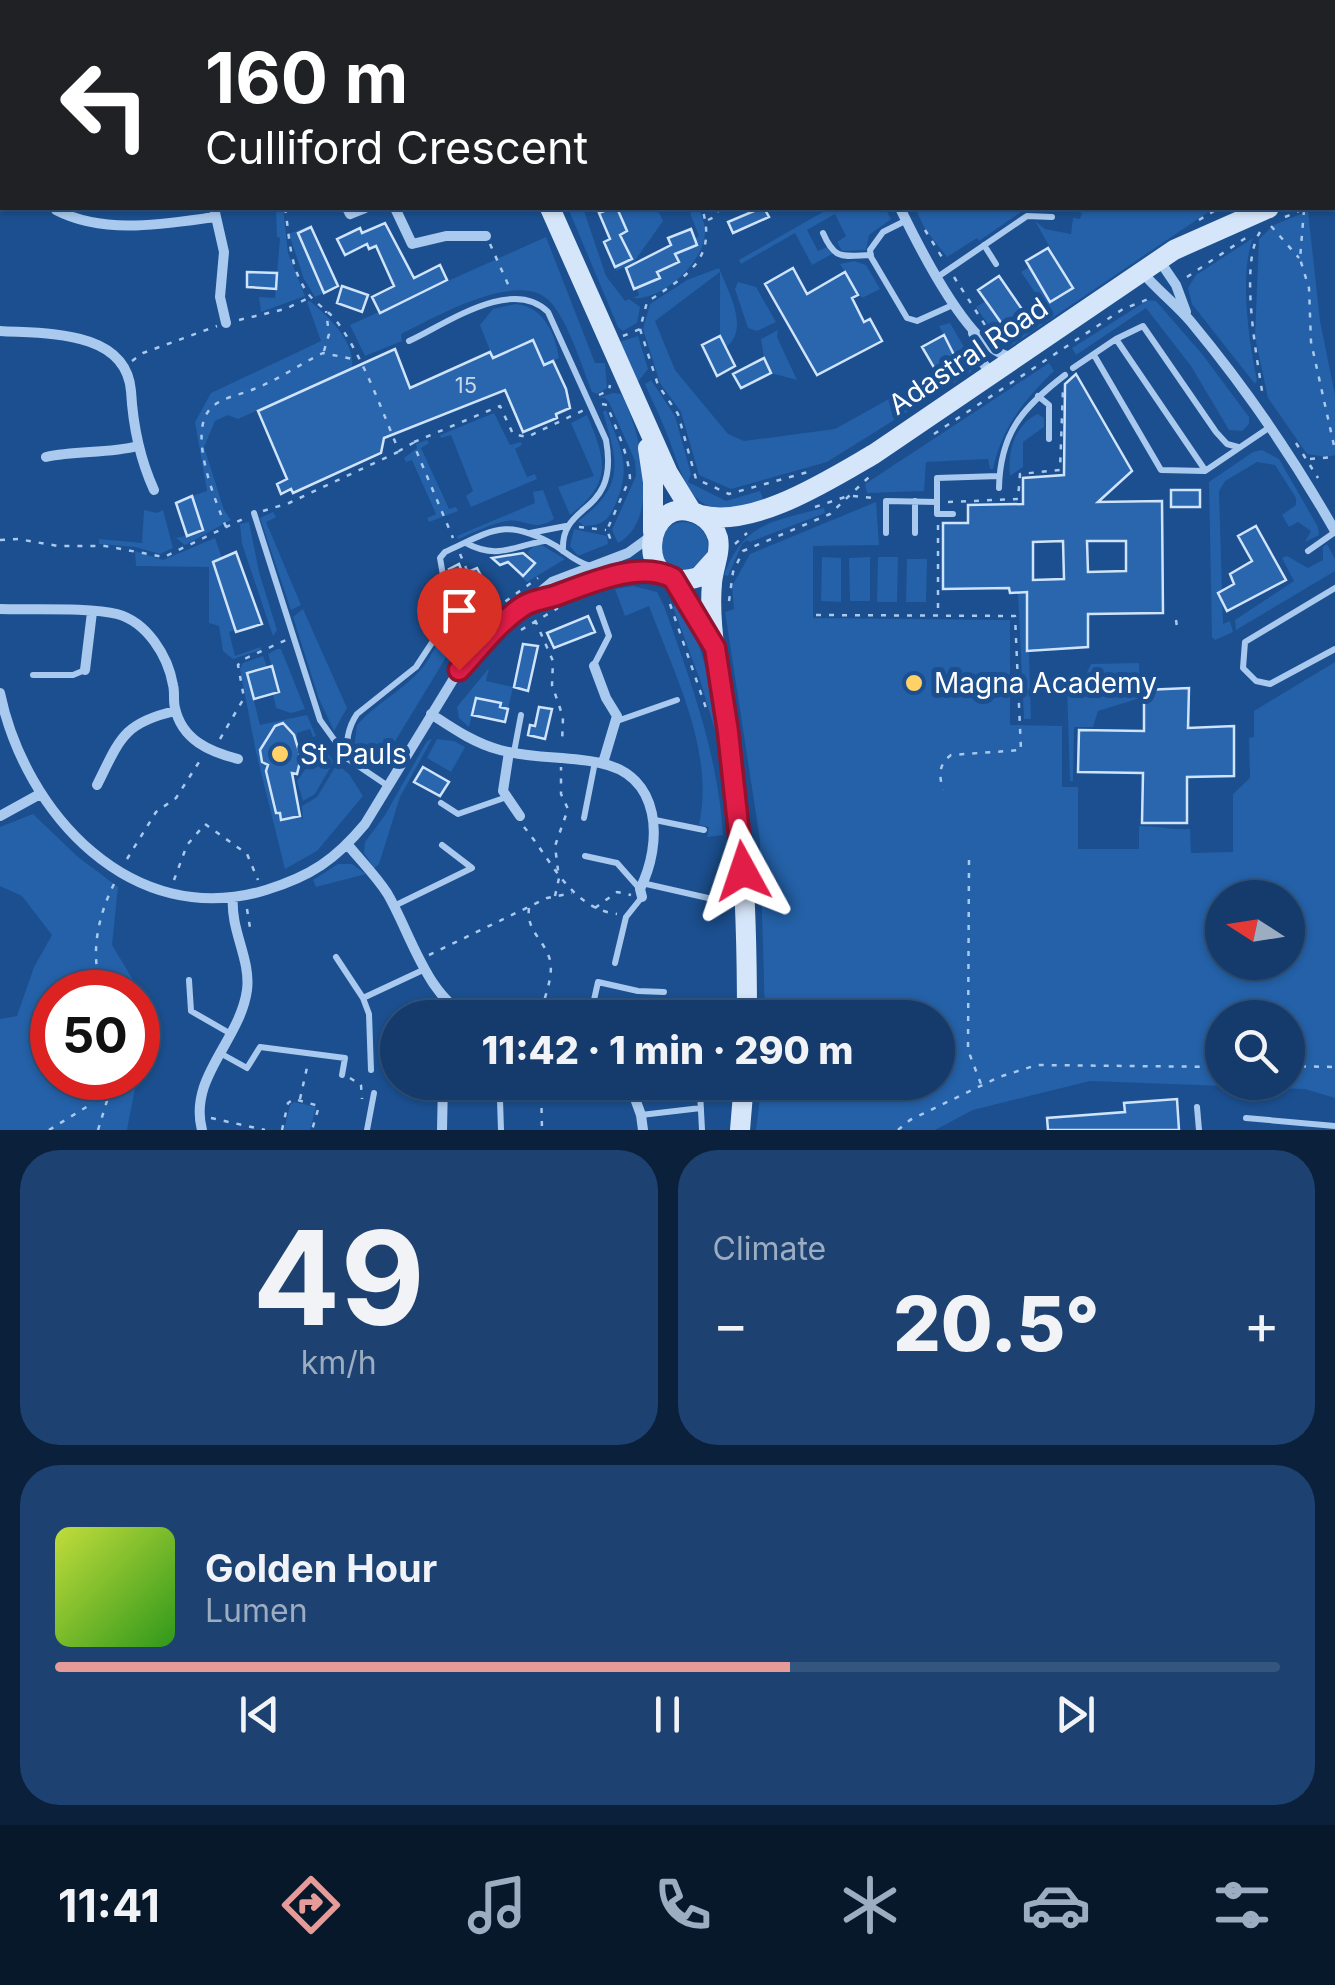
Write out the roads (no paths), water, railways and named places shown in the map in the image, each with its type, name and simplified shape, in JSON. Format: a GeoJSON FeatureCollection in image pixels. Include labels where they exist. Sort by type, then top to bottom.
{"type":"FeatureCollection","features":[{"type":"Feature","properties":{"kind":"main road"},"geometry":{"type":"LineString","coordinates":[[551,210],[677,492],[713,526],[719,568],[715,648],[741,841],[746,1000]]}},
{"type":"Feature","properties":{"kind":"main road","name":"Adastral Road"},"geometry":{"type":"LineString","coordinates":[[696,514],[738,516],[824,482],[874,454],[994,365],[1264,218]]}},
{"type":"Feature","properties":{"kind":"main road","name":"Adastral Road"},"geometry":{"type":"LineString","coordinates":[[994,365],[1082,327],[1159,276]]}},
{"type":"Feature","properties":{"kind":"main road"},"geometry":{"type":"LineString","coordinates":[[719,568],[730,530],[828,490],[994,365]]}},
{"type":"Feature","properties":{"kind":"main road"},"geometry":{"type":"LineString","coordinates":[[642,411],[654,482],[652,556],[674,582],[715,648]]}},
{"type":"Feature","properties":{"kind":"main road"},"geometry":{"type":"LineString","coordinates":[[652,534],[669,515],[696,514]]}},
{"type":"Feature","properties":{"kind":"main road"},"geometry":{"type":"LineString","coordinates":[[674,582],[719,568]]}},
{"type":"Feature","properties":{"kind":"main road"},"geometry":{"type":"LineString","coordinates":[[740,1130],[742,1100]]}},
{"type":"Feature","properties":{"kind":"street"},"geometry":{"type":"LineString","coordinates":[[56,210],[92,224],[167,224],[215,212],[224,252],[220,297],[226,323]]}},
{"type":"Feature","properties":{"kind":"street"},"geometry":{"type":"LineString","coordinates":[[396,210],[412,244],[446,236],[486,236]]}},
{"type":"Feature","properties":{"kind":"street"},"geometry":{"type":"LineString","coordinates":[[902,210],[944,272],[955,304],[994,365]]}},
{"type":"Feature","properties":{"kind":"street"},"geometry":{"type":"LineString","coordinates":[[1159,276],[1270,426],[1335,531]]}},
{"type":"Feature","properties":{"kind":"street"},"geometry":{"type":"LineString","coordinates":[[970,328],[994,365]]}},
{"type":"Feature","properties":{"kind":"street"},"geometry":{"type":"LineString","coordinates":[[0,331],[69,336],[118,359],[128,380],[132,427],[154,490]]}},
{"type":"Feature","properties":{"kind":"street"},"geometry":{"type":"LineString","coordinates":[[46,457],[68,452],[106,453],[138,446]]}},
{"type":"Feature","properties":{"kind":"street"},"geometry":{"type":"LineString","coordinates":[[0,692],[18,754],[40,794],[70,831],[120,873],[142,885],[194,897],[233,898],[260,892],[303,878],[348,845],[366,824],[471,656],[496,629],[552,582],[634,550],[652,534]]}},
{"type":"Feature","properties":{"kind":"street"},"geometry":{"type":"LineString","coordinates":[[528,603],[593,581],[639,573],[674,582]]}},
{"type":"Feature","properties":{"kind":"street"},"geometry":{"type":"LineString","coordinates":[[0,609],[117,614],[139,624],[155,642],[173,682],[175,711],[192,739],[211,752],[238,758]]}},
{"type":"Feature","properties":{"kind":"street"},"geometry":{"type":"LineString","coordinates":[[86,670],[92,612]]}},
{"type":"Feature","properties":{"kind":"street"},"geometry":{"type":"LineString","coordinates":[[594,666],[617,721],[599,763]]}},
{"type":"Feature","properties":{"kind":"street"},"geometry":{"type":"LineString","coordinates":[[97,785],[129,729],[147,718],[175,711]]}},
{"type":"Feature","properties":{"kind":"street"},"geometry":{"type":"LineString","coordinates":[[432,714],[466,736],[511,753],[599,763],[638,784],[648,798],[655,820],[648,872],[641,890]]}},
{"type":"Feature","properties":{"kind":"street"},"geometry":{"type":"LineString","coordinates":[[511,753],[502,786],[504,798],[520,816]]}},
{"type":"Feature","properties":{"kind":"street"},"geometry":{"type":"LineString","coordinates":[[0,816],[40,794]]}},
{"type":"Feature","properties":{"kind":"street"},"geometry":{"type":"LineString","coordinates":[[348,845],[385,890],[421,965],[452,1000]]}},
{"type":"Feature","properties":{"kind":"street"},"geometry":{"type":"LineString","coordinates":[[202,1130],[199,1108],[208,1074],[243,1006],[248,974],[231,916],[233,898]]}},
{"type":"Feature","properties":{"kind":"street"},"geometry":{"type":"LineString","coordinates":[[442,1100],[442,1130]]}},
{"type":"Feature","properties":{"kind":"street"},"geometry":{"type":"LineString","coordinates":[[636,1100],[643,1130]]}},
{"type":"Feature","properties":{"kind":"lane"},"geometry":{"type":"LineString","coordinates":[[944,272],[1027,216],[1052,217]]}},
{"type":"Feature","properties":{"kind":"lane"},"geometry":{"type":"LineString","coordinates":[[912,220],[876,238],[871,255],[906,318],[916,321],[955,304]]}},
{"type":"Feature","properties":{"kind":"lane"},"geometry":{"type":"LineString","coordinates":[[823,233],[831,252],[871,255]]}},
{"type":"Feature","properties":{"kind":"lane"},"geometry":{"type":"LineString","coordinates":[[984,245],[996,264]]}},
{"type":"Feature","properties":{"kind":"lane"},"geometry":{"type":"LineString","coordinates":[[409,342],[497,300],[514,297],[535,302],[548,312],[606,440],[609,458],[606,485],[594,502],[569,523],[562,535],[563,550]]}},
{"type":"Feature","properties":{"kind":"lane"},"geometry":{"type":"LineString","coordinates":[[1073,368],[1143,326],[1216,432],[1227,444],[1240,447]]}},
{"type":"Feature","properties":{"kind":"lane"},"geometry":{"type":"LineString","coordinates":[[1116,339],[1206,471]]}},
{"type":"Feature","properties":{"kind":"lane"},"geometry":{"type":"LineString","coordinates":[[1094,355],[1161,470],[1206,471],[1270,426]]}},
{"type":"Feature","properties":{"kind":"lane"},"geometry":{"type":"LineString","coordinates":[[999,488],[1004,447],[1014,422],[1065,375]]}},
{"type":"Feature","properties":{"kind":"lane"},"geometry":{"type":"LineString","coordinates":[[1038,396],[1049,406],[1049,439]]}},
{"type":"Feature","properties":{"kind":"lane"},"geometry":{"type":"LineString","coordinates":[[953,514],[938,514],[937,478],[999,476]]}},
{"type":"Feature","properties":{"kind":"lane"},"geometry":{"type":"LineString","coordinates":[[886,533],[886,500],[937,502]]}},
{"type":"Feature","properties":{"kind":"lane"},"geometry":{"type":"LineString","coordinates":[[915,533],[916,501]]}},
{"type":"Feature","properties":{"kind":"lane"},"geometry":{"type":"LineString","coordinates":[[254,514],[314,707],[332,740],[348,758],[388,787]]}},
{"type":"Feature","properties":{"kind":"lane"},"geometry":{"type":"LineString","coordinates":[[530,533],[569,523]]}},
{"type":"Feature","properties":{"kind":"lane"},"geometry":{"type":"LineString","coordinates":[[348,758],[351,723],[357,714],[416,667],[435,638],[447,598],[440,558],[461,544],[508,527],[530,533],[578,562],[593,566]]}},
{"type":"Feature","properties":{"kind":"lane"},"geometry":{"type":"LineString","coordinates":[[1308,550],[1335,531]]}},
{"type":"Feature","properties":{"kind":"lane"},"geometry":{"type":"LineString","coordinates":[[461,544],[480,550],[516,550],[546,541]]}},
{"type":"Feature","properties":{"kind":"lane"},"geometry":{"type":"LineString","coordinates":[[1335,588],[1245,642],[1244,668],[1256,681],[1270,684],[1335,649]]}},
{"type":"Feature","properties":{"kind":"lane"},"geometry":{"type":"LineString","coordinates":[[594,666],[609,636],[599,608]]}},
{"type":"Feature","properties":{"kind":"lane"},"geometry":{"type":"LineString","coordinates":[[33,675],[72,675],[86,670]]}},
{"type":"Feature","properties":{"kind":"lane"},"geometry":{"type":"LineString","coordinates":[[617,721],[677,700]]}},
{"type":"Feature","properties":{"kind":"lane"},"geometry":{"type":"LineString","coordinates":[[511,753],[521,715]]}},
{"type":"Feature","properties":{"kind":"lane"},"geometry":{"type":"LineString","coordinates":[[584,818],[599,763]]}},
{"type":"Feature","properties":{"kind":"lane"},"geometry":{"type":"LineString","coordinates":[[441,803],[458,814],[504,798]]}},
{"type":"Feature","properties":{"kind":"lane"},"geometry":{"type":"LineString","coordinates":[[655,820],[704,830]]}},
{"type":"Feature","properties":{"kind":"lane"},"geometry":{"type":"LineString","coordinates":[[394,906],[472,868],[442,845]]}},
{"type":"Feature","properties":{"kind":"lane"},"geometry":{"type":"LineString","coordinates":[[585,856],[617,863],[641,890],[708,898]]}},
{"type":"Feature","properties":{"kind":"lane"},"geometry":{"type":"LineString","coordinates":[[615,964],[626,917],[641,890]]}},
{"type":"Feature","properties":{"kind":"lane"},"geometry":{"type":"LineString","coordinates":[[336,957],[369,1014],[372,1070]]}},
{"type":"Feature","properties":{"kind":"lane"},"geometry":{"type":"LineString","coordinates":[[363,998],[421,965]]}},
{"type":"Feature","properties":{"kind":"lane"},"geometry":{"type":"LineString","coordinates":[[189,980],[190,1011],[231,1034]]}},
{"type":"Feature","properties":{"kind":"lane"},"geometry":{"type":"LineString","coordinates":[[594,1000],[598,982],[664,992]]}},
{"type":"Feature","properties":{"kind":"lane"},"geometry":{"type":"LineString","coordinates":[[220,1053],[247,1068],[260,1048],[345,1058],[342,1075]]}},
{"type":"Feature","properties":{"kind":"lane"},"geometry":{"type":"LineString","coordinates":[[367,1130],[374,1093]]}},
{"type":"Feature","properties":{"kind":"lane"},"geometry":{"type":"LineString","coordinates":[[500,1100],[501,1130]]}},
{"type":"Feature","properties":{"kind":"lane"},"geometry":{"type":"LineString","coordinates":[[700,1100],[702,1130]]}},
{"type":"Feature","properties":{"kind":"lane"},"geometry":{"type":"LineString","coordinates":[[1198,1106],[1199,1130]]}},
{"type":"Feature","properties":{"kind":"lane"},"geometry":{"type":"LineString","coordinates":[[641,1115],[700,1108]]}},
{"type":"Feature","properties":{"kind":"lane"},"geometry":{"type":"LineString","coordinates":[[1246,1118],[1289,1126],[1335,1126]]}},
{"type":"Feature","properties":{"kind":"place","name":"Magna Academy"},"geometry":{"type":"Point","coordinates":[914,683]}},
{"type":"Feature","properties":{"kind":"place","name":"St Pauls"},"geometry":{"type":"Point","coordinates":[280,754]}}]}
